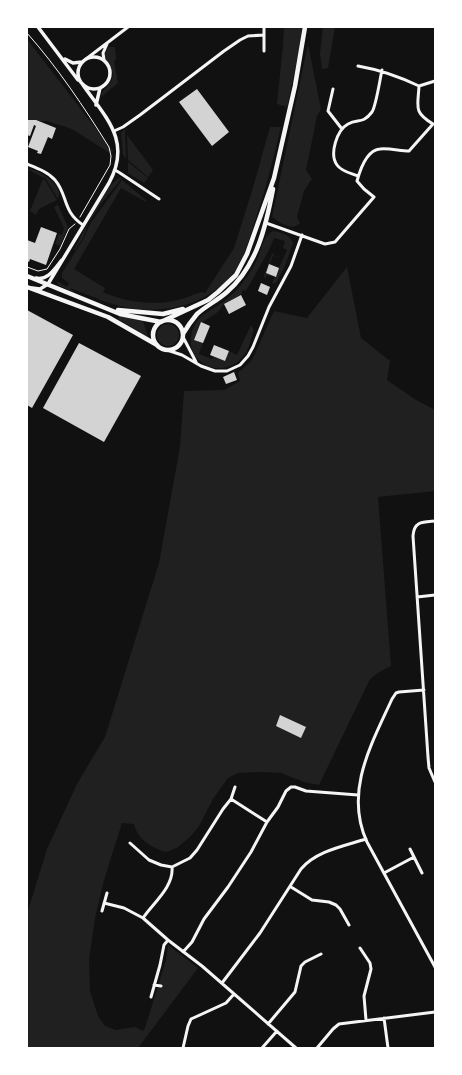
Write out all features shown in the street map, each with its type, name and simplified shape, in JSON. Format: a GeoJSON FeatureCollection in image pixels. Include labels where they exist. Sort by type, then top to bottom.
{"type":"FeatureCollection","features":[{"type":"Feature","properties":{"kind":"main road"},"geometry":{"type":"LineString","coordinates":[[28,287],[108,317],[163,349],[167,350],[180,344],[183,335],[196,315],[228,292],[245,273],[259,244],[266,223],[274,178],[295,86],[305,27]]}},
{"type":"Feature","properties":{"kind":"main road"},"geometry":{"type":"LineString","coordinates":[[157,345],[153,337],[154,328],[163,321],[208,300],[236,274],[247,254],[274,178]]}},
{"type":"Feature","properties":{"kind":"main road"},"geometry":{"type":"LineString","coordinates":[[29,276],[45,285],[120,314],[163,321],[173,321],[177,323],[182,330],[183,335]]}},
{"type":"Feature","properties":{"kind":"main road"},"geometry":{"type":"LineString","coordinates":[[108,309],[163,314],[195,306]]}},
{"type":"Feature","properties":{"kind":"street"},"geometry":{"type":"LineString","coordinates":[[28,287],[40,289],[45,285],[66,254],[109,183],[115,170],[119,151],[114,131],[108,119],[38,27]]}},
{"type":"Feature","properties":{"kind":"street"},"geometry":{"type":"LineString","coordinates":[[62,58],[73,63],[82,62],[128,27]]}},
{"type":"Feature","properties":{"kind":"street"},"geometry":{"type":"LineString","coordinates":[[264,27],[264,51]]}},
{"type":"Feature","properties":{"kind":"street"},"geometry":{"type":"LineString","coordinates":[[114,131],[123,127],[140,115],[240,40],[248,36],[264,35]]}},
{"type":"Feature","properties":{"kind":"street"},"geometry":{"type":"LineString","coordinates":[[82,62],[78,72],[81,84],[91,89],[100,88],[108,82],[110,78],[110,68],[103,57],[104,48],[110,40]]}},
{"type":"Feature","properties":{"kind":"street"},"geometry":{"type":"LineString","coordinates":[[86,59],[94,57],[104,60]]}},
{"type":"Feature","properties":{"kind":"street"},"geometry":{"type":"LineString","coordinates":[[358,66],[382,70],[419,86],[435,81]]}},
{"type":"Feature","properties":{"kind":"street"},"geometry":{"type":"LineString","coordinates":[[358,176],[343,171],[336,165],[333,156],[336,140],[342,129],[349,123],[365,120],[373,110],[382,70]]}},
{"type":"Feature","properties":{"kind":"street"},"geometry":{"type":"LineString","coordinates":[[266,223],[325,244],[335,242],[374,197],[357,181],[360,170],[370,155],[379,148],[409,151],[433,124],[422,118],[418,110],[419,86]]}},
{"type":"Feature","properties":{"kind":"street"},"geometry":{"type":"LineString","coordinates":[[96,105],[100,88]]}},
{"type":"Feature","properties":{"kind":"street"},"geometry":{"type":"LineString","coordinates":[[333,89],[328,111],[342,129]]}},
{"type":"Feature","properties":{"kind":"street"},"geometry":{"type":"LineString","coordinates":[[27,164],[45,172],[56,181],[70,212],[77,221],[83,225]]}},
{"type":"Feature","properties":{"kind":"street"},"geometry":{"type":"LineString","coordinates":[[115,170],[159,200]]}},
{"type":"Feature","properties":{"kind":"street"},"geometry":{"type":"LineString","coordinates":[[167,350],[182,355],[209,370],[222,372],[233,368],[244,361],[253,347],[272,300],[291,266],[302,235]]}},
{"type":"Feature","properties":{"kind":"street"},"geometry":{"type":"LineString","coordinates":[[48,295],[44,292],[45,285],[51,273],[66,254]]}},
{"type":"Feature","properties":{"kind":"street"},"geometry":{"type":"LineString","coordinates":[[29,276],[43,279],[51,273]]}},
{"type":"Feature","properties":{"kind":"street"},"geometry":{"type":"LineString","coordinates":[[183,335],[197,364]]}},
{"type":"Feature","properties":{"kind":"street"},"geometry":{"type":"LineString","coordinates":[[435,521],[420,523],[414,530],[428,757],[429,768],[435,782]]}},
{"type":"Feature","properties":{"kind":"street"},"geometry":{"type":"LineString","coordinates":[[417,597],[435,595]]}},
{"type":"Feature","properties":{"kind":"street"},"geometry":{"type":"LineString","coordinates":[[424,690],[402,691],[396,693],[394,696],[366,755],[360,774],[358,795],[359,814],[366,839],[435,967]]}},
{"type":"Feature","properties":{"kind":"street"},"geometry":{"type":"LineString","coordinates":[[130,843],[149,860],[161,865],[172,867],[190,858],[202,843],[223,808],[231,799],[235,787]]}},
{"type":"Feature","properties":{"kind":"street"},"geometry":{"type":"LineString","coordinates":[[183,952],[192,942],[204,919],[228,887],[251,852],[267,822],[278,807],[286,790],[291,787],[306,791],[358,795]]}},
{"type":"Feature","properties":{"kind":"street"},"geometry":{"type":"LineString","coordinates":[[231,799],[267,822]]}},
{"type":"Feature","properties":{"kind":"street"},"geometry":{"type":"LineString","coordinates":[[222,983],[260,933],[302,869],[312,859],[366,839]]}},
{"type":"Feature","properties":{"kind":"street"},"geometry":{"type":"LineString","coordinates":[[410,849],[422,873]]}},
{"type":"Feature","properties":{"kind":"street"},"geometry":{"type":"LineString","coordinates":[[384,873],[414,857]]}},
{"type":"Feature","properties":{"kind":"street"},"geometry":{"type":"LineString","coordinates":[[143,918],[169,883],[173,874],[172,867]]}},
{"type":"Feature","properties":{"kind":"street"},"geometry":{"type":"LineString","coordinates":[[291,887],[312,900],[329,902],[336,905],[349,925]]}},
{"type":"Feature","properties":{"kind":"street"},"geometry":{"type":"LineString","coordinates":[[102,911],[107,893]]}},
{"type":"Feature","properties":{"kind":"street"},"geometry":{"type":"LineString","coordinates":[[104,903],[124,908],[143,918],[222,983],[296,1048]]}},
{"type":"Feature","properties":{"kind":"street"},"geometry":{"type":"LineString","coordinates":[[151,997],[164,945],[168,940]]}},
{"type":"Feature","properties":{"kind":"street"},"geometry":{"type":"LineString","coordinates":[[360,948],[370,963],[371,969],[364,996],[366,1020]]}},
{"type":"Feature","properties":{"kind":"street"},"geometry":{"type":"LineString","coordinates":[[268,1024],[295,992],[301,966],[305,962],[321,954]]}},
{"type":"Feature","properties":{"kind":"street"},"geometry":{"type":"LineString","coordinates":[[154,985],[161,986]]}},
{"type":"Feature","properties":{"kind":"street"},"geometry":{"type":"LineString","coordinates":[[183,1048],[191,1019],[226,1003],[234,994]]}},
{"type":"Feature","properties":{"kind":"street"},"geometry":{"type":"LineString","coordinates":[[317,1048],[333,1028],[339,1024],[435,1012]]}},
{"type":"Feature","properties":{"kind":"street"},"geometry":{"type":"LineString","coordinates":[[384,1018],[388,1048]]}},
{"type":"Feature","properties":{"kind":"street"},"geometry":{"type":"LineString","coordinates":[[262,1048],[277,1031]]}},
{"type":"Feature","properties":{"kind":"path"},"geometry":{"type":"LineString","coordinates":[[27,33],[44,52],[76,96],[109,147],[112,156],[108,169],[77,221],[69,228],[60,249],[47,270],[38,271],[27,267]]}},
{"type":"Feature","properties":{"kind":"shaded area"},"geometry":{"type":"Polygon","coordinates":[[[284,27],[302,27],[299,51],[287,107],[277,104],[284,27]]]}},
{"type":"Feature","properties":{"kind":"shaded area"},"geometry":{"type":"Polygon","coordinates":[[[323,27],[335,27],[328,68],[322,69],[320,54],[323,27]]]}},
{"type":"Feature","properties":{"kind":"shaded area"},"geometry":{"type":"Polygon","coordinates":[[[27,39],[113,151],[108,152],[72,129],[47,121],[27,122],[27,39]]]}},
{"type":"Feature","properties":{"kind":"shaded area"},"geometry":{"type":"Polygon","coordinates":[[[308,44],[321,109],[317,116],[306,170],[312,179],[304,191],[297,217],[300,223],[297,226],[290,227],[282,224],[272,217],[308,44]]]}},
{"type":"Feature","properties":{"kind":"shaded area"},"geometry":{"type":"Polygon","coordinates":[[[109,47],[115,47],[116,59],[114,62],[118,83],[101,97],[103,91],[113,77],[112,71],[104,56],[109,47]]]}},
{"type":"Feature","properties":{"kind":"shaded area"},"geometry":{"type":"Polygon","coordinates":[[[270,127],[281,127],[272,164],[248,243],[241,261],[234,272],[213,292],[200,299],[173,308],[145,309],[115,305],[70,288],[75,293],[58,285],[57,281],[67,287],[69,283],[62,278],[62,273],[84,238],[90,224],[122,180],[146,200],[146,202],[121,188],[74,269],[105,288],[103,292],[130,301],[150,303],[169,302],[202,292],[205,293],[234,248],[270,127]]]}},
{"type":"Feature","properties":{"kind":"shaded area"},"geometry":{"type":"Polygon","coordinates":[[[129,128],[125,131],[126,158],[123,155],[121,133],[129,128]]]}},
{"type":"Feature","properties":{"kind":"shaded area"},"geometry":{"type":"Polygon","coordinates":[[[127,135],[153,170],[148,177],[128,160],[127,135]]]}},
{"type":"Feature","properties":{"kind":"shaded area"},"geometry":{"type":"Polygon","coordinates":[[[128,162],[148,178],[144,183],[128,173],[128,162]]]}},
{"type":"Feature","properties":{"kind":"shaded area"},"geometry":{"type":"Polygon","coordinates":[[[27,169],[38,172],[50,179],[58,189],[58,199],[46,179],[27,169]]]}},
{"type":"Feature","properties":{"kind":"shaded area"},"geometry":{"type":"Polygon","coordinates":[[[119,178],[122,178],[100,205],[88,224],[83,238],[75,250],[74,249],[101,199],[119,178]]]}},
{"type":"Feature","properties":{"kind":"shaded area"},"geometry":{"type":"Polygon","coordinates":[[[43,179],[57,200],[39,209],[36,215],[30,211],[43,179]]]}},
{"type":"Feature","properties":{"kind":"shaded area"},"geometry":{"type":"Polygon","coordinates":[[[58,205],[68,227],[60,246],[55,244],[59,234],[62,235],[64,228],[54,207],[58,205]]]}},
{"type":"Feature","properties":{"kind":"shaded area"},"geometry":{"type":"Polygon","coordinates":[[[273,231],[285,234],[292,240],[293,243],[284,268],[276,283],[272,283],[287,250],[283,248],[285,241],[274,238],[246,291],[243,290],[241,295],[224,304],[218,312],[201,323],[194,339],[203,343],[199,354],[212,359],[213,357],[225,361],[229,351],[237,355],[251,325],[254,330],[248,349],[236,363],[226,367],[215,368],[205,365],[197,358],[192,349],[191,338],[195,324],[200,317],[223,302],[241,285],[256,262],[267,236],[273,231]]]}},
{"type":"Feature","properties":{"kind":"shaded area"},"geometry":{"type":"Polygon","coordinates":[[[274,253],[273,255],[283,259],[273,256],[266,272],[274,277],[267,275],[265,279],[264,275],[272,254],[274,253]]]}},
{"type":"Feature","properties":{"kind":"shaded area"},"geometry":{"type":"Polygon","coordinates":[[[347,267],[361,338],[390,361],[387,380],[416,400],[435,410],[435,491],[378,497],[391,666],[379,672],[370,679],[319,785],[304,782],[281,773],[238,773],[228,778],[213,799],[199,826],[191,836],[177,848],[166,852],[146,842],[138,834],[134,824],[122,823],[104,880],[95,918],[89,959],[90,991],[98,1016],[105,1026],[116,1030],[135,1027],[143,1031],[166,960],[168,945],[198,968],[138,1048],[27,1048],[27,914],[47,849],[77,784],[105,737],[159,563],[180,447],[184,391],[224,390],[240,381],[238,373],[252,360],[274,311],[307,318],[347,267]]]}},
{"type":"Feature","properties":{"kind":"shaded area"},"geometry":{"type":"Polygon","coordinates":[[[119,316],[143,321],[148,337],[118,319],[119,316]]]}},
{"type":"Feature","properties":{"kind":"shaded area"},"geometry":{"type":"Polygon","coordinates":[[[168,324],[176,327],[179,335],[176,343],[168,346],[160,343],[157,335],[160,327],[168,324]]]}},
{"type":"Feature","properties":{"kind":"building"},"geometry":{"type":"Polygon","coordinates":[[[197,89],[229,132],[212,146],[179,102],[197,89]]]}},
{"type":"Feature","properties":{"kind":"building"},"geometry":{"type":"Polygon","coordinates":[[[27,120],[36,120],[56,128],[52,139],[48,137],[41,154],[37,153],[38,151],[28,147],[36,126],[34,125],[30,136],[27,135],[27,120]]]}},
{"type":"Feature","properties":{"kind":"building"},"geometry":{"type":"Polygon","coordinates":[[[41,227],[57,233],[46,265],[30,259],[29,262],[27,261],[27,240],[35,243],[41,227]]]}},
{"type":"Feature","properties":{"kind":"building"},"geometry":{"type":"Polygon","coordinates":[[[269,264],[279,268],[276,277],[266,273],[269,264]]]}},
{"type":"Feature","properties":{"kind":"building"},"geometry":{"type":"Polygon","coordinates":[[[261,283],[270,287],[267,295],[258,291],[261,283]]]}},
{"type":"Feature","properties":{"kind":"building"},"geometry":{"type":"Polygon","coordinates":[[[241,295],[246,305],[229,314],[224,304],[241,295]]]}},
{"type":"Feature","properties":{"kind":"building"},"geometry":{"type":"Polygon","coordinates":[[[27,310],[73,335],[32,408],[27,405],[27,310]]]}},
{"type":"Feature","properties":{"kind":"building"},"geometry":{"type":"Polygon","coordinates":[[[201,322],[210,326],[203,343],[194,340],[201,322]]]}},
{"type":"Feature","properties":{"kind":"building"},"geometry":{"type":"Polygon","coordinates":[[[79,343],[141,376],[104,442],[43,408],[79,343]]]}},
{"type":"Feature","properties":{"kind":"building"},"geometry":{"type":"Polygon","coordinates":[[[214,345],[229,351],[225,361],[210,355],[214,345]]]}},
{"type":"Feature","properties":{"kind":"building"},"geometry":{"type":"Polygon","coordinates":[[[234,372],[237,380],[226,384],[223,377],[234,372]]]}},
{"type":"Feature","properties":{"kind":"building"},"geometry":{"type":"Polygon","coordinates":[[[280,715],[306,727],[301,738],[276,726],[280,715]]]}}]}
